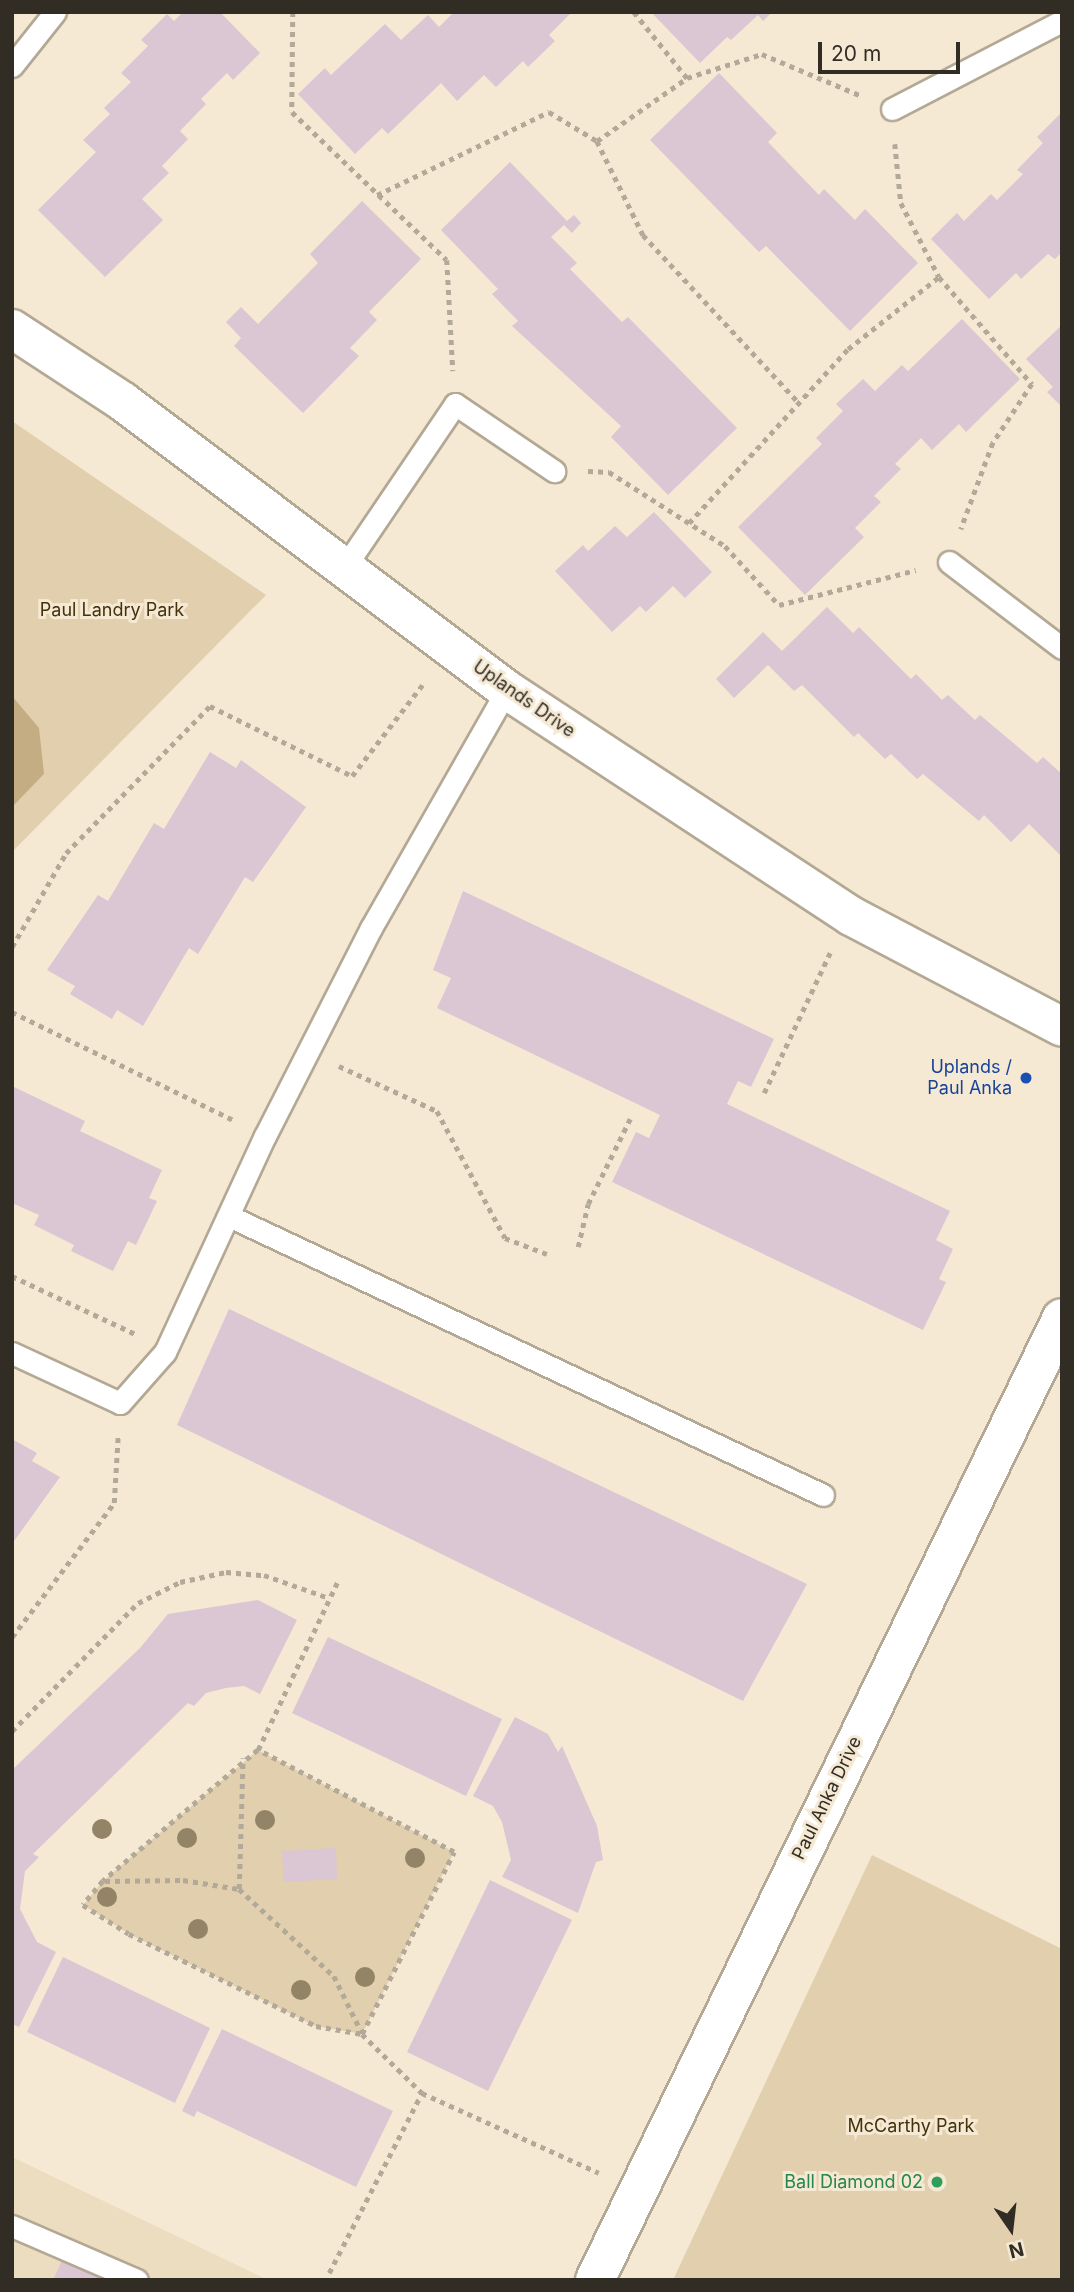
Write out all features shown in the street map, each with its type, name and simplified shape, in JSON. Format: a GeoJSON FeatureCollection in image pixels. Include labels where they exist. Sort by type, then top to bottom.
{"type":"FeatureCollection","features":[{"type":"Feature","properties":{"kind":"street","name":"Uplands Drive"},"geometry":{"type":"LineString","coordinates":[[12,329],[122,401],[507,690],[851,916],[1062,1027]]}},
{"type":"Feature","properties":{"kind":"street","name":"Paul Anka Drive"},"geometry":{"type":"LineString","coordinates":[[595,2280],[1062,1318]]}},
{"type":"Feature","properties":{"kind":"lane"},"geometry":{"type":"LineString","coordinates":[[12,66],[55,12]]}},
{"type":"Feature","properties":{"kind":"lane"},"geometry":{"type":"LineString","coordinates":[[892,109],[1062,21]]}},
{"type":"Feature","properties":{"kind":"lane"},"geometry":{"type":"LineString","coordinates":[[344,568],[455,404],[554,471]]}},
{"type":"Feature","properties":{"kind":"lane"},"geometry":{"type":"LineString","coordinates":[[949,562],[1062,648]]}},
{"type":"Feature","properties":{"kind":"lane"},"geometry":{"type":"LineString","coordinates":[[12,1353],[120,1403],[165,1352],[231,1217],[265,1136],[371,928],[507,690]]}},
{"type":"Feature","properties":{"kind":"lane"},"geometry":{"type":"LineString","coordinates":[[231,1217],[823,1495]]}},
{"type":"Feature","properties":{"kind":"lane"},"geometry":{"type":"LineString","coordinates":[[12,2226],[137,2280]]}},
{"type":"Feature","properties":{"kind":"path"},"geometry":{"type":"LineString","coordinates":[[293,12],[292,112],[447,260],[455,404]]}},
{"type":"Feature","properties":{"kind":"path"},"geometry":{"type":"LineString","coordinates":[[634,12],[687,78]]}},
{"type":"Feature","properties":{"kind":"path"},"geometry":{"type":"LineString","coordinates":[[554,471],[609,471],[725,546],[779,605],[949,562],[993,443],[1032,384],[939,277],[901,203],[892,109],[762,54],[687,78],[597,141]]}},
{"type":"Feature","properties":{"kind":"path"},"geometry":{"type":"LineString","coordinates":[[377,195],[549,112],[597,141],[643,235],[798,402]]}},
{"type":"Feature","properties":{"kind":"path"},"geometry":{"type":"LineString","coordinates":[[690,523],[848,349],[939,277]]}},
{"type":"Feature","properties":{"kind":"path"},"geometry":{"type":"LineString","coordinates":[[12,947],[66,853],[210,706],[352,776],[451,648]]}},
{"type":"Feature","properties":{"kind":"path"},"geometry":{"type":"LineString","coordinates":[[764,1093],[851,916]]}},
{"type":"Feature","properties":{"kind":"path"},"geometry":{"type":"LineString","coordinates":[[12,1012],[265,1136]]}},
{"type":"Feature","properties":{"kind":"path"},"geometry":{"type":"LineString","coordinates":[[308,1051],[437,1111],[505,1238],[547,1254]]}},
{"type":"Feature","properties":{"kind":"path"},"geometry":{"type":"LineString","coordinates":[[578,1247],[588,1204],[630,1119]]}},
{"type":"Feature","properties":{"kind":"path"},"geometry":{"type":"LineString","coordinates":[[12,1276],[111,1320],[165,1352]]}},
{"type":"Feature","properties":{"kind":"path"},"geometry":{"type":"LineString","coordinates":[[12,1637],[114,1503],[120,1403]]}},
{"type":"Feature","properties":{"kind":"path"},"geometry":{"type":"LineString","coordinates":[[12,1731],[138,1604],[180,1582],[226,1572],[264,1575],[329,1598]]}},
{"type":"Feature","properties":{"kind":"path"},"geometry":{"type":"LineString","coordinates":[[339,1579],[258,1750],[243,1758],[103,1881],[83,1905],[129,1934],[316,2026],[362,2034]]}},
{"type":"Feature","properties":{"kind":"path"},"geometry":{"type":"LineString","coordinates":[[258,1750],[454,1852],[362,2034]]}},
{"type":"Feature","properties":{"kind":"path"},"geometry":{"type":"LineString","coordinates":[[239,1889],[243,1758]]}},
{"type":"Feature","properties":{"kind":"path"},"geometry":{"type":"LineString","coordinates":[[103,1881],[183,1880],[239,1889],[334,1976],[362,2034],[422,2093],[638,2190]]}},
{"type":"Feature","properties":{"kind":"path"},"geometry":{"type":"LineString","coordinates":[[329,2273],[422,2093]]}},
{"type":"Feature","properties":{"kind":"shaded area"},"geometry":{"type":"Polygon","coordinates":[[[12,696],[39,728],[44,774],[12,807],[12,696]]]}},
{"type":"Feature","properties":{"kind":"shaded area"},"geometry":{"type":"Polygon","coordinates":[[[12,2157],[268,2280],[12,2280],[12,2157]]]}},
{"type":"Feature","properties":{"kind":"green space","name":"Paul Landry Park"},"geometry":{"type":"Polygon","coordinates":[[[12,421],[266,595],[12,852],[12,421]]]}},
{"type":"Feature","properties":{"kind":"green space"},"geometry":{"type":"Polygon","coordinates":[[[258,1750],[454,1852],[362,2034],[315,2026],[129,1934],[83,1905],[103,1881],[258,1750]]]}},
{"type":"Feature","properties":{"kind":"green space","name":"McCarthy Park"},"geometry":{"type":"Polygon","coordinates":[[[872,1855],[1062,1949],[1062,2280],[673,2280],[872,1855]]]}},
{"type":"Feature","properties":{"kind":"building"},"geometry":{"type":"Polygon","coordinates":[[[183,12],[220,12],[260,53],[233,80],[227,73],[201,99],[206,104],[180,131],[188,139],[162,166],[169,173],[142,199],[163,220],[105,277],[38,210],[96,152],[83,140],[110,114],[104,108],[131,82],[121,73],[148,46],[141,40],[167,14],[174,21],[183,12]]]}},
{"type":"Feature","properties":{"kind":"building"},"geometry":{"type":"Polygon","coordinates":[[[454,12],[572,12],[549,35],[555,41],[528,67],[523,61],[496,87],[484,75],[457,101],[441,83],[388,134],[382,128],[355,154],[298,94],[325,68],[331,75],[385,24],[401,40],[428,15],[439,27],[454,12]]]}},
{"type":"Feature","properties":{"kind":"building"},"geometry":{"type":"Polygon","coordinates":[[[651,12],[772,12],[763,21],[758,15],[731,40],[727,37],[700,63],[651,12]]]}},
{"type":"Feature","properties":{"kind":"building"},"geometry":{"type":"Polygon","coordinates":[[[719,73],[777,133],[768,142],[819,195],[824,189],[855,220],[865,209],[918,263],[850,331],[766,246],[759,252],[650,140],[719,73]]]}},
{"type":"Feature","properties":{"kind":"building"},"geometry":{"type":"Polygon","coordinates":[[[1062,112],[1062,252],[1055,259],[1048,254],[1021,279],[1016,273],[989,299],[931,239],[957,213],[964,221],[991,194],[997,200],[1023,174],[1017,170],[1043,143],[1037,137],[1062,112]]]}},
{"type":"Feature","properties":{"kind":"building"},"geometry":{"type":"Polygon","coordinates":[[[510,162],[567,221],[574,215],[581,223],[572,233],[564,225],[551,237],[577,263],[570,269],[622,322],[628,317],[737,428],[668,495],[611,437],[621,426],[512,326],[518,321],[492,294],[498,289],[441,230],[510,162]]]}},
{"type":"Feature","properties":{"kind":"building"},"geometry":{"type":"Polygon","coordinates":[[[362,201],[421,259],[369,312],[377,320],[350,348],[359,356],[303,413],[234,346],[241,338],[226,322],[241,307],[258,324],[318,263],[310,254],[362,201]]]}},
{"type":"Feature","properties":{"kind":"building"},"geometry":{"type":"Polygon","coordinates":[[[962,319],[1020,379],[966,432],[959,424],[932,450],[921,438],[895,464],[901,469],[874,496],[881,502],[855,528],[864,537],[805,595],[738,527],[822,444],[816,438],[843,411],[836,404],[863,379],[875,391],[902,365],[908,371],[962,319]]]}},
{"type":"Feature","properties":{"kind":"building"},"geometry":{"type":"Polygon","coordinates":[[[1062,325],[1062,407],[1047,392],[1053,387],[1026,359],[1062,325]]]}},
{"type":"Feature","properties":{"kind":"building"},"geometry":{"type":"Polygon","coordinates":[[[654,512],[712,572],[685,598],[673,586],[646,612],[640,606],[612,632],[555,571],[583,545],[588,551],[615,526],[627,537],[654,512]]]}},
{"type":"Feature","properties":{"kind":"building"},"geometry":{"type":"Polygon","coordinates":[[[827,607],[853,633],[859,627],[911,679],[916,674],[942,700],[948,695],[975,720],[980,715],[1037,763],[1043,757],[1062,774],[1062,857],[1029,824],[1011,842],[984,815],[979,821],[923,774],[917,779],[891,754],[885,759],[858,733],[854,737],[802,685],[794,691],[768,665],[734,698],[716,679],[763,632],[782,651],[827,607]]]}},
{"type":"Feature","properties":{"kind":"building"},"geometry":{"type":"Polygon","coordinates":[[[210,752],[236,768],[241,760],[306,807],[253,882],[245,877],[198,954],[189,948],[143,1026],[117,1010],[112,1019],[70,994],[75,986],[47,970],[98,895],[108,901],[154,823],[164,829],[210,752]]]}},
{"type":"Feature","properties":{"kind":"building"},"geometry":{"type":"Polygon","coordinates":[[[463,891],[774,1039],[751,1087],[738,1081],[727,1104],[950,1211],[936,1240],[953,1249],[939,1279],[946,1282],[923,1330],[612,1182],[636,1132],[649,1138],[660,1115],[437,1008],[451,978],[433,970],[463,891]]]}},
{"type":"Feature","properties":{"kind":"building"},"geometry":{"type":"Polygon","coordinates":[[[12,1086],[85,1121],[80,1131],[162,1170],[149,1198],[157,1201],[136,1245],[128,1241],[113,1271],[71,1251],[74,1245],[34,1225],[39,1215],[12,1203],[12,1086]]]}},
{"type":"Feature","properties":{"kind":"building"},"geometry":{"type":"Polygon","coordinates":[[[229,1309],[807,1584],[743,1701],[177,1425],[229,1309]]]}},
{"type":"Feature","properties":{"kind":"building"},"geometry":{"type":"Polygon","coordinates":[[[12,1439],[37,1453],[32,1461],[60,1477],[12,1544],[12,1439]]]}},
{"type":"Feature","properties":{"kind":"building"},"geometry":{"type":"Polygon","coordinates":[[[258,1600],[297,1620],[260,1694],[244,1686],[226,1688],[206,1693],[194,1706],[188,1703],[33,1854],[39,1857],[25,1871],[20,1909],[37,1942],[56,1952],[19,2027],[12,2024],[12,1770],[140,1648],[168,1614],[258,1600]]]}},
{"type":"Feature","properties":{"kind":"building"},"geometry":{"type":"Polygon","coordinates":[[[328,1637],[502,1719],[466,1796],[292,1713],[328,1637]]]}},
{"type":"Feature","properties":{"kind":"building"},"geometry":{"type":"Polygon","coordinates":[[[515,1717],[548,1734],[558,1752],[562,1746],[597,1826],[603,1860],[596,1862],[578,1913],[502,1877],[511,1860],[502,1822],[493,1806],[473,1796],[515,1717]]]}},
{"type":"Feature","properties":{"kind":"building"},"geometry":{"type":"Polygon","coordinates":[[[336,1848],[337,1879],[284,1882],[282,1851],[336,1848]]]}},
{"type":"Feature","properties":{"kind":"building"},"geometry":{"type":"Polygon","coordinates":[[[490,1880],[572,1920],[488,2091],[407,2052],[490,1880]]]}},
{"type":"Feature","properties":{"kind":"building"},"geometry":{"type":"Polygon","coordinates":[[[63,1957],[210,2028],[175,2103],[27,2032],[63,1957]]]}},
{"type":"Feature","properties":{"kind":"building"},"geometry":{"type":"Polygon","coordinates":[[[222,2029],[393,2111],[356,2187],[197,2111],[194,2117],[182,2111],[222,2029]]]}},
{"type":"Feature","properties":{"kind":"building"},"geometry":{"type":"Polygon","coordinates":[[[66,2252],[124,2280],[53,2280],[66,2252]]]}},
{"type":"Feature","properties":{"kind":"place","name":"Uplands / Paul Anka"},"geometry":{"type":"Point","coordinates":[1026,1078]}},
{"type":"Feature","properties":{"kind":"place","name":"Ball Diamond 02"},"geometry":{"type":"Point","coordinates":[937,2182]}}]}
